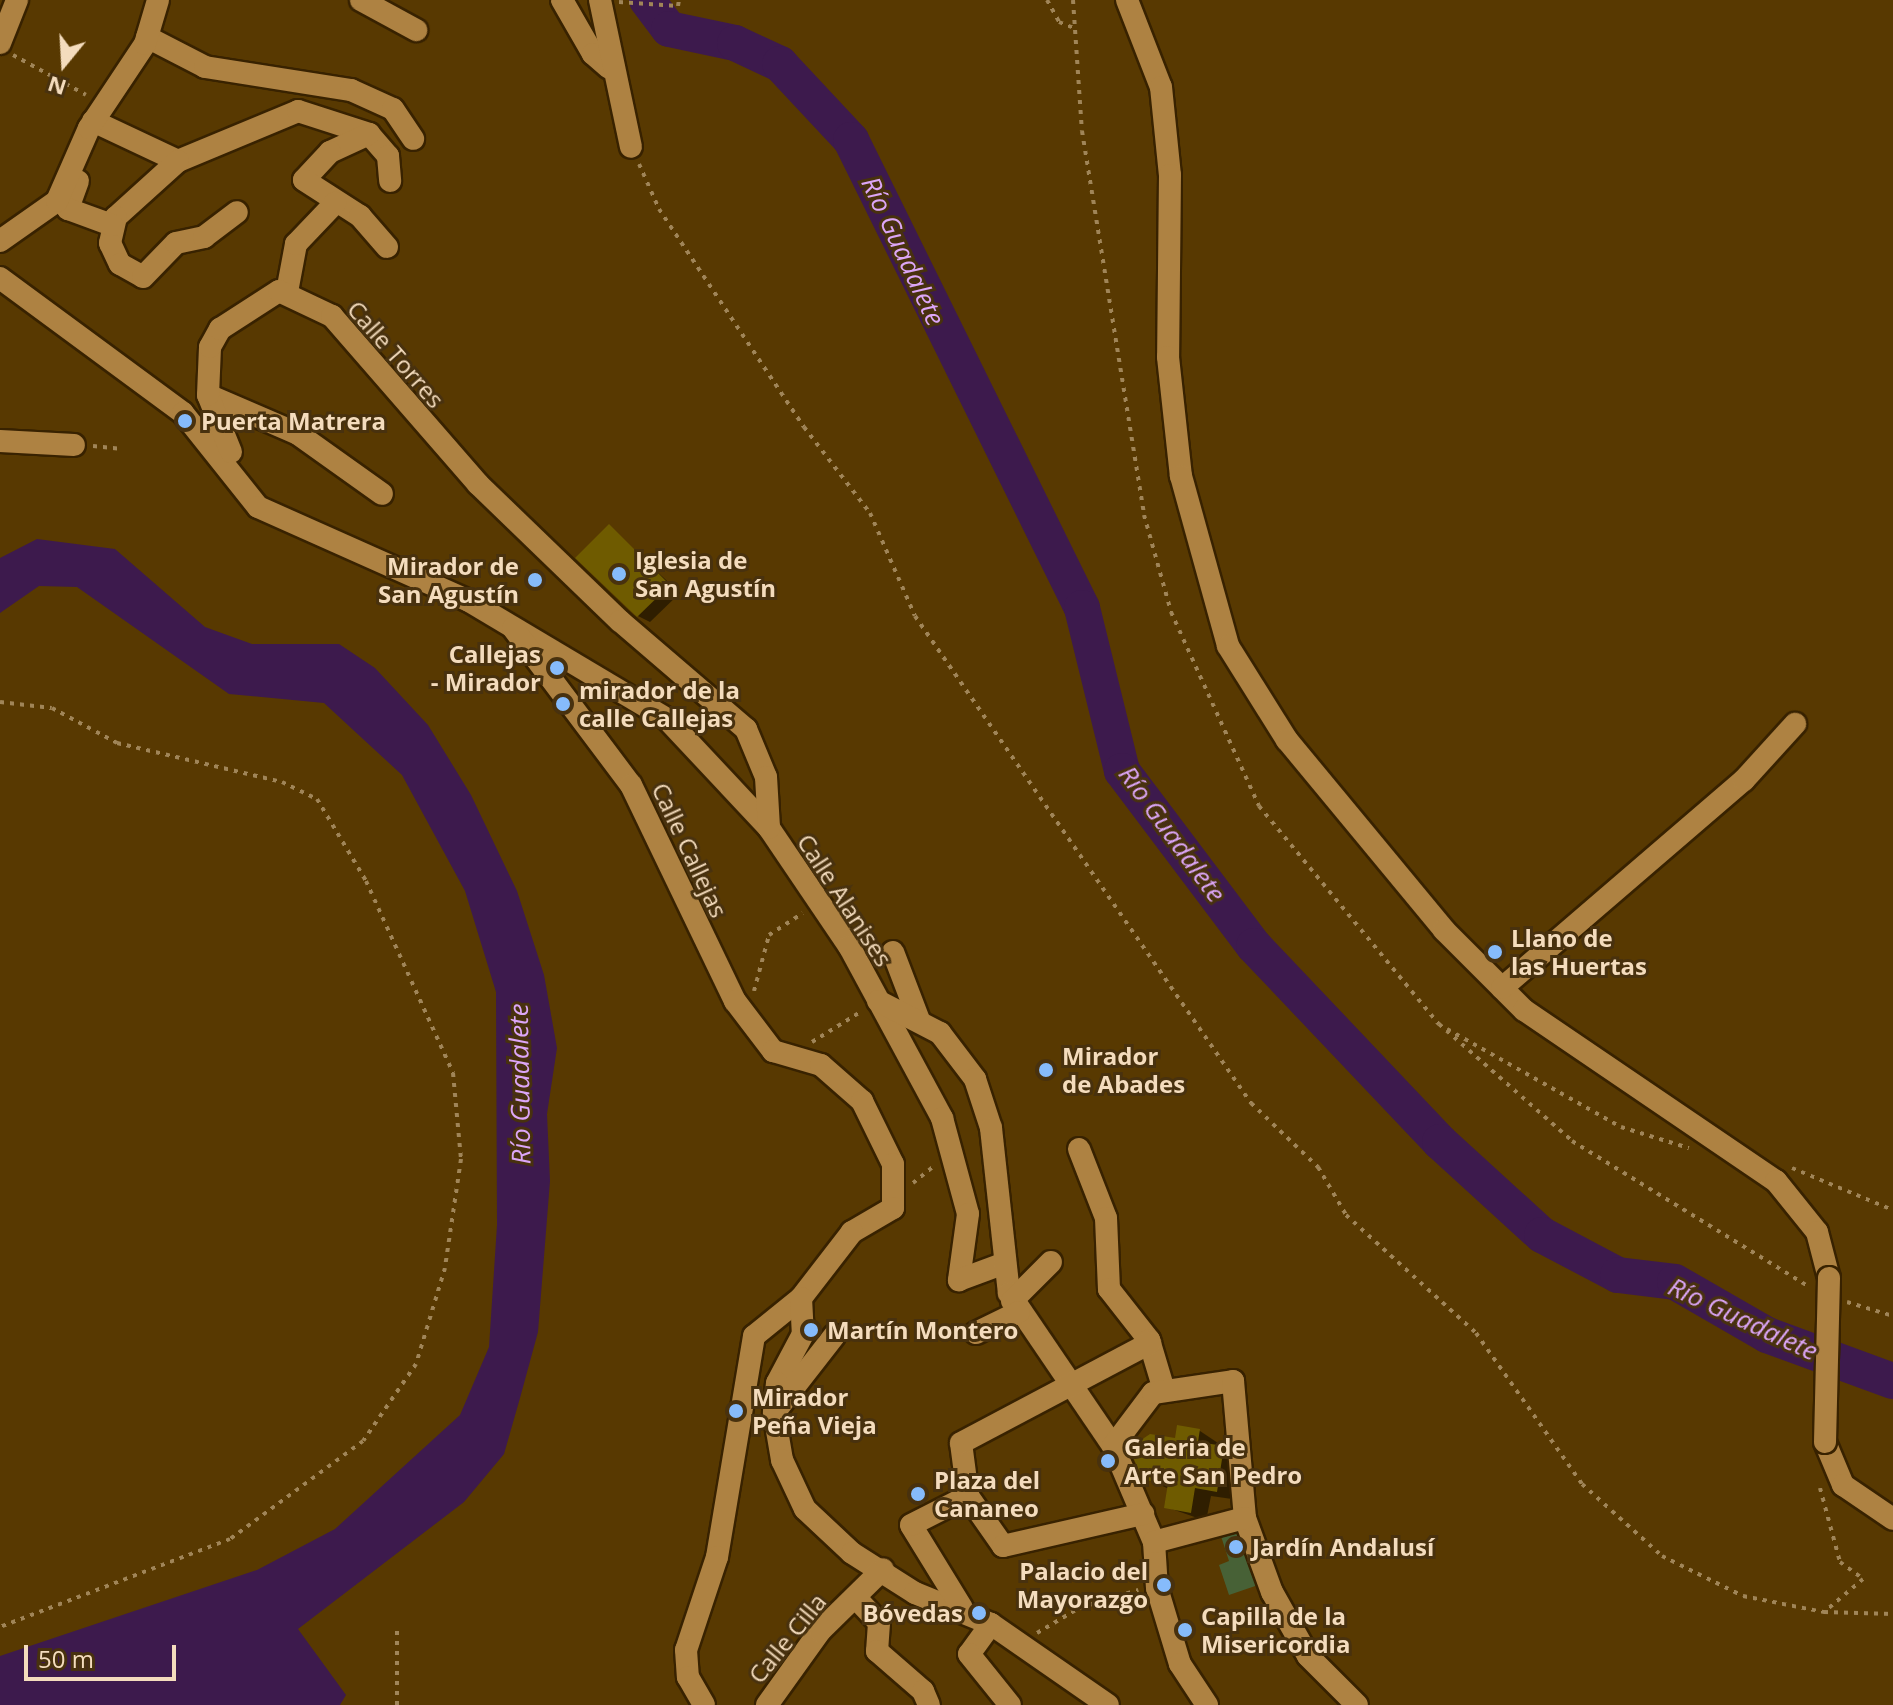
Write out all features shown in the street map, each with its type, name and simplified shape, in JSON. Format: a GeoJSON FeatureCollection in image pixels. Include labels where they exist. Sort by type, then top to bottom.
{"type":"FeatureCollection","features":[{"type":"Feature","properties":{"kind":"street"},"geometry":{"type":"LineString","coordinates":[[0,46],[17,0]]}},
{"type":"Feature","properties":{"kind":"street"},"geometry":{"type":"LineString","coordinates":[[0,241],[52,208],[99,113],[147,37],[158,0]]}},
{"type":"Feature","properties":{"kind":"street"},"geometry":{"type":"LineString","coordinates":[[361,0],[416,30]]}},
{"type":"Feature","properties":{"kind":"street"},"geometry":{"type":"LineString","coordinates":[[562,0],[593,54],[609,68]]}},
{"type":"Feature","properties":{"kind":"street"},"geometry":{"type":"LineString","coordinates":[[600,0],[609,68],[631,147]]}},
{"type":"Feature","properties":{"kind":"street"},"geometry":{"type":"LineString","coordinates":[[1127,0],[1161,87],[1170,175],[1168,357],[1181,476],[1228,646],[1287,740],[1361,836],[1502,988],[1635,1090],[1776,1181],[1817,1232],[1830,1290],[1825,1442],[1843,1485],[1893,1519]]}},
{"type":"Feature","properties":{"kind":"street"},"geometry":{"type":"LineString","coordinates":[[147,37],[205,67],[313,79],[357,92],[393,109],[413,139]]}},
{"type":"Feature","properties":{"kind":"street"},"geometry":{"type":"LineString","coordinates":[[111,234],[128,202],[178,161],[267,119],[306,113],[357,92]]}},
{"type":"Feature","properties":{"kind":"street"},"geometry":{"type":"LineString","coordinates":[[99,113],[178,161]]}},
{"type":"Feature","properties":{"kind":"street"},"geometry":{"type":"LineString","coordinates":[[306,113],[369,134],[388,156],[390,181]]}},
{"type":"Feature","properties":{"kind":"street"},"geometry":{"type":"LineString","coordinates":[[369,134],[330,152],[305,177],[387,247]]}},
{"type":"Feature","properties":{"kind":"street"},"geometry":{"type":"LineString","coordinates":[[74,163],[83,166],[68,209],[111,234],[120,264],[143,277],[176,243],[204,237],[237,212]]}},
{"type":"Feature","properties":{"kind":"street"},"geometry":{"type":"LineString","coordinates":[[238,483],[208,395],[210,347],[220,329],[246,306],[287,292],[296,244],[335,203]]}},
{"type":"Feature","properties":{"kind":"street","name":"Calle Callejas"},"geometry":{"type":"LineString","coordinates":[[0,278],[183,413],[238,483],[273,516],[382,559],[508,622],[631,785],[738,1006],[773,1051],[810,1060],[868,1109],[891,1159],[896,1198]]}},
{"type":"Feature","properties":{"kind":"street","name":"Calle Torres"},"geometry":{"type":"LineString","coordinates":[[287,292],[342,324],[429,433],[527,532],[746,729],[766,777],[769,828]]}},
{"type":"Feature","properties":{"kind":"street"},"geometry":{"type":"LineString","coordinates":[[208,395],[298,434],[382,494]]}},
{"type":"Feature","properties":{"kind":"street"},"geometry":{"type":"LineString","coordinates":[[0,441],[74,445]]}},
{"type":"Feature","properties":{"kind":"street","name":"Calle Alanises"},"geometry":{"type":"LineString","coordinates":[[508,622],[654,707],[769,828],[878,1001],[956,1148],[968,1214],[959,1280],[1005,1263]]}},
{"type":"Feature","properties":{"kind":"street"},"geometry":{"type":"LineString","coordinates":[[1502,988],[1744,780],[1795,724]]}},
{"type":"Feature","properties":{"kind":"street"},"geometry":{"type":"LineString","coordinates":[[893,952],[919,1020]]}},
{"type":"Feature","properties":{"kind":"street"},"geometry":{"type":"LineString","coordinates":[[878,1001],[919,1020],[957,1053],[985,1104],[1005,1263],[1016,1306],[1069,1389],[1113,1446],[1154,1542],[1157,1585],[1182,1668],[1207,1705]]}},
{"type":"Feature","properties":{"kind":"street"},"geometry":{"type":"LineString","coordinates":[[1079,1149],[1106,1218],[1109,1289],[1150,1343],[1164,1390]]}},
{"type":"Feature","properties":{"kind":"street"},"geometry":{"type":"LineString","coordinates":[[704,1705],[688,1677],[686,1650],[717,1557],[752,1342],[763,1325],[801,1298],[846,1238],[896,1198]]}},
{"type":"Feature","properties":{"kind":"street"},"geometry":{"type":"LineString","coordinates":[[976,1333],[1016,1306],[1051,1262]]}},
{"type":"Feature","properties":{"kind":"street"},"geometry":{"type":"LineString","coordinates":[[801,1298],[803,1334],[777,1383],[774,1413],[782,1460],[805,1509],[843,1547],[883,1569],[915,1593],[962,1608],[991,1624],[1108,1705]]}},
{"type":"Feature","properties":{"kind":"street"},"geometry":{"type":"LineString","coordinates":[[774,1413],[834,1336]]}},
{"type":"Feature","properties":{"kind":"street"},"geometry":{"type":"LineString","coordinates":[[1143,1514],[1003,1546],[968,1496],[961,1443],[1069,1389],[1150,1343]]}},
{"type":"Feature","properties":{"kind":"street"},"geometry":{"type":"LineString","coordinates":[[1113,1446],[1146,1399],[1164,1390],[1233,1381],[1245,1518],[1301,1647],[1357,1705]]}},
{"type":"Feature","properties":{"kind":"street"},"geometry":{"type":"LineString","coordinates":[[962,1608],[911,1525],[968,1496]]}},
{"type":"Feature","properties":{"kind":"street"},"geometry":{"type":"LineString","coordinates":[[1154,1542],[1245,1518]]}},
{"type":"Feature","properties":{"kind":"street","name":"Calle Cilla"},"geometry":{"type":"LineString","coordinates":[[767,1705],[820,1631],[883,1569]]}},
{"type":"Feature","properties":{"kind":"street"},"geometry":{"type":"LineString","coordinates":[[855,1597],[879,1623],[877,1651],[923,1691],[929,1705]]}},
{"type":"Feature","properties":{"kind":"street"},"geometry":{"type":"LineString","coordinates":[[991,1624],[969,1654],[1010,1705]]}},
{"type":"Feature","properties":{"kind":"path"},"geometry":{"type":"LineString","coordinates":[[627,3],[669,6],[679,0]]}},
{"type":"Feature","properties":{"kind":"path"},"geometry":{"type":"LineString","coordinates":[[1047,0],[1059,22],[1074,28]]}},
{"type":"Feature","properties":{"kind":"path"},"geometry":{"type":"LineString","coordinates":[[1073,0],[1118,389],[1171,612],[1259,806],[1439,1024],[1572,1141],[1830,1290],[1893,1316]]}},
{"type":"Feature","properties":{"kind":"path"},"geometry":{"type":"LineString","coordinates":[[0,46],[99,113]]}},
{"type":"Feature","properties":{"kind":"path"},"geometry":{"type":"LineString","coordinates":[[631,147],[659,209],[870,513],[915,616],[1251,1103],[1318,1167],[1346,1215],[1476,1333],[1582,1484],[1662,1556],[1743,1596],[1809,1614],[1893,1614]]}},
{"type":"Feature","properties":{"kind":"path"},"geometry":{"type":"LineString","coordinates":[[74,445],[120,449]]}},
{"type":"Feature","properties":{"kind":"path"},"geometry":{"type":"LineString","coordinates":[[0,702],[52,708],[117,743],[282,782],[317,799],[366,881],[453,1073],[461,1159],[445,1268],[416,1364],[363,1441],[230,1539],[0,1627]]}},
{"type":"Feature","properties":{"kind":"path"},"geometry":{"type":"LineString","coordinates":[[738,1006],[755,989],[769,935],[818,903]]}},
{"type":"Feature","properties":{"kind":"path"},"geometry":{"type":"LineString","coordinates":[[810,1060],[813,1041],[878,1001]]}},
{"type":"Feature","properties":{"kind":"path"},"geometry":{"type":"LineString","coordinates":[[1439,1024],[1621,1127],[1694,1150]]}},
{"type":"Feature","properties":{"kind":"path"},"geometry":{"type":"LineString","coordinates":[[896,1198],[956,1148]]}},
{"type":"Feature","properties":{"kind":"path"},"geometry":{"type":"LineString","coordinates":[[1787,1166],[1893,1210]]}},
{"type":"Feature","properties":{"kind":"path"},"geometry":{"type":"LineString","coordinates":[[1818,1480],[1835,1551],[1863,1579],[1824,1612]]}},
{"type":"Feature","properties":{"kind":"path"},"geometry":{"type":"LineString","coordinates":[[1025,1647],[1042,1627],[1079,1608],[1157,1585]]}},
{"type":"Feature","properties":{"kind":"path"},"geometry":{"type":"LineString","coordinates":[[397,1626],[397,1705]]}},
{"type":"Feature","properties":{"kind":"green space","name":"Jardín Andalusí"},"geometry":{"type":"Polygon","coordinates":[[[1240,1526],[1261,1584],[1229,1595],[1219,1565],[1229,1561],[1220,1533],[1240,1526]]]}},
{"type":"Feature","properties":{"kind":"water"},"geometry":{"type":"Polygon","coordinates":[[[37,539],[115,549],[205,627],[252,644],[339,644],[375,668],[428,725],[471,795],[517,891],[544,975],[557,1048],[547,1114],[550,1181],[538,1332],[520,1398],[504,1454],[464,1502],[298,1629],[346,1695],[340,1705],[0,1705],[0,1656],[257,1570],[335,1529],[460,1415],[489,1347],[497,1225],[496,992],[465,891],[402,775],[324,703],[229,694],[77,587],[39,586],[0,613],[0,558],[37,539]]]}},
{"type":"Feature","properties":{"kind":"building","name":"Iglesia de San Agustín"},"geometry":{"type":"Polygon","coordinates":[[[609,524],[670,585],[637,617],[575,558],[609,524]]]}},
{"type":"Feature","properties":{"kind":"building"},"geometry":{"type":"Polygon","coordinates":[[[1177,1425],[1200,1429],[1198,1442],[1224,1446],[1217,1492],[1195,1488],[1191,1513],[1164,1508],[1168,1483],[1143,1480],[1129,1448],[1150,1434],[1175,1438],[1177,1425]]]}},
{"type":"Feature","properties":{"kind":"waterway","name":"Río Guadalete"},"geometry":{"type":"LineString","coordinates":[[647,0],[669,29],[735,43],[780,64],[851,140],[1082,608],[1122,771],[1254,946],[1440,1142],[1542,1235],[1618,1275],[1675,1282],[1767,1335],[1893,1381]]}},
{"type":"Feature","properties":{"kind":"place","name":"Puerta Matrera"},"geometry":{"type":"Point","coordinates":[185,421]}},
{"type":"Feature","properties":{"kind":"place","name":"Iglesia de San Agustín"},"geometry":{"type":"Point","coordinates":[619,574]}},
{"type":"Feature","properties":{"kind":"place","name":"Mirador de San Agustín"},"geometry":{"type":"Point","coordinates":[535,580]}},
{"type":"Feature","properties":{"kind":"place","name":"Callejas - Mirador"},"geometry":{"type":"Point","coordinates":[557,668]}},
{"type":"Feature","properties":{"kind":"place","name":"mirador de la calle Callejas"},"geometry":{"type":"Point","coordinates":[563,704]}},
{"type":"Feature","properties":{"kind":"place","name":"Llano de las Huertas"},"geometry":{"type":"Point","coordinates":[1495,952]}},
{"type":"Feature","properties":{"kind":"place","name":"Mirador de Abades"},"geometry":{"type":"Point","coordinates":[1046,1070]}},
{"type":"Feature","properties":{"kind":"place","name":"Martín Montero"},"geometry":{"type":"Point","coordinates":[811,1330]}},
{"type":"Feature","properties":{"kind":"place","name":"Mirador Peña Vieja"},"geometry":{"type":"Point","coordinates":[736,1411]}},
{"type":"Feature","properties":{"kind":"place","name":"Galeria de Arte San Pedro"},"geometry":{"type":"Point","coordinates":[1108,1461]}},
{"type":"Feature","properties":{"kind":"place","name":"Plaza del Cananeo"},"geometry":{"type":"Point","coordinates":[918,1494]}},
{"type":"Feature","properties":{"kind":"place","name":"Jardín Andalusí"},"geometry":{"type":"Point","coordinates":[1236,1547]}},
{"type":"Feature","properties":{"kind":"place","name":"Palacio del Mayorazgo"},"geometry":{"type":"Point","coordinates":[1164,1585]}},
{"type":"Feature","properties":{"kind":"place","name":"Bóvedas"},"geometry":{"type":"Point","coordinates":[979,1613]}},
{"type":"Feature","properties":{"kind":"place","name":"Capilla de la Misericordia"},"geometry":{"type":"Point","coordinates":[1185,1630]}}]}
